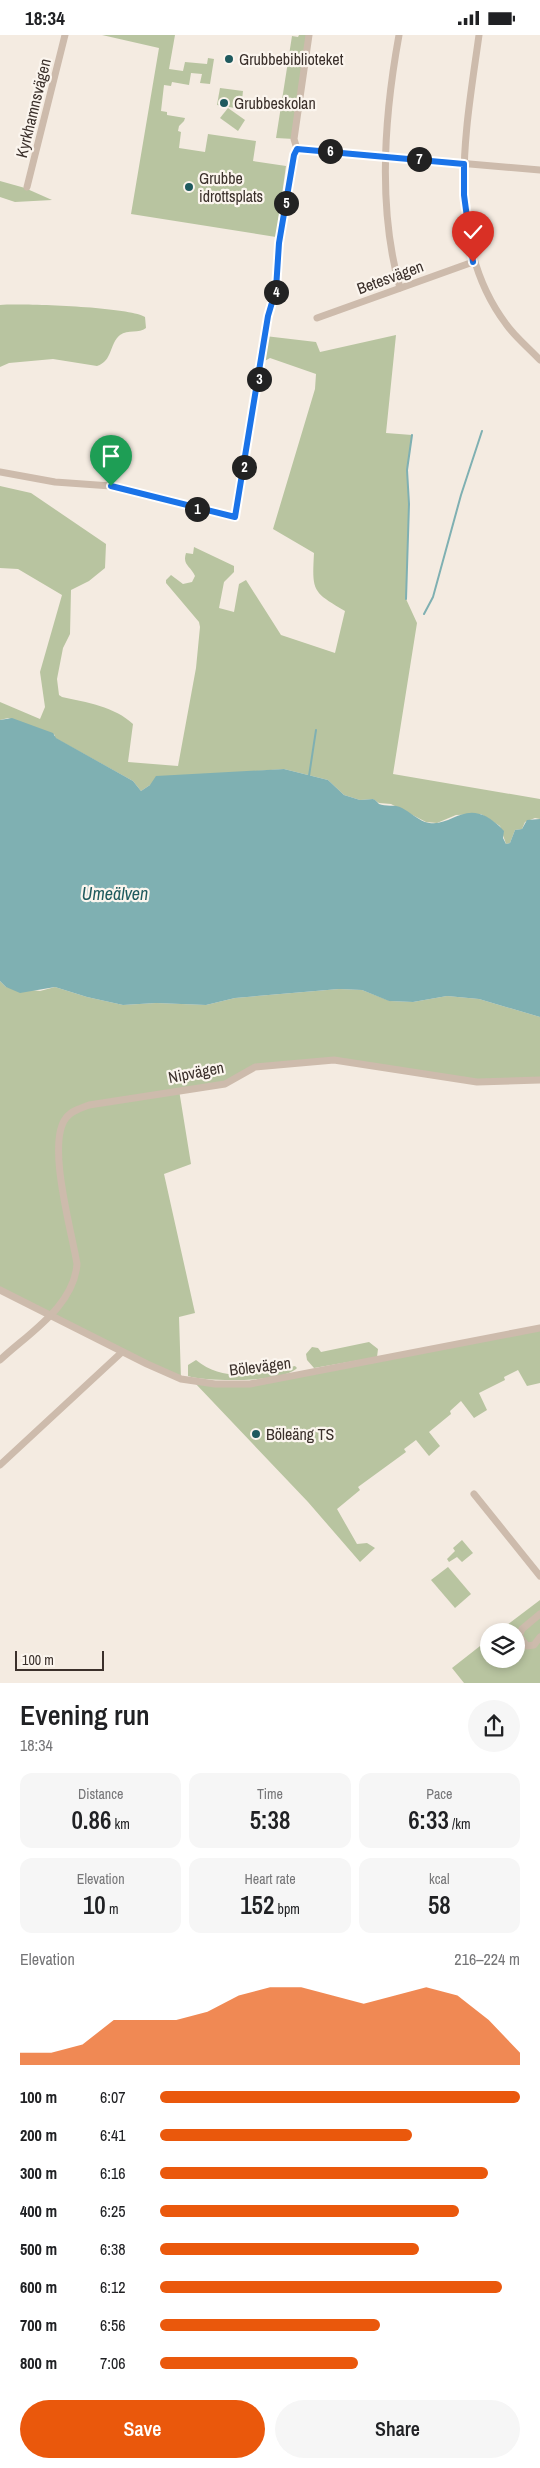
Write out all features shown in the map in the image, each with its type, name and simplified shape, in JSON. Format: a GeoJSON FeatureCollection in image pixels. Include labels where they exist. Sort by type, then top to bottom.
{"type":"FeatureCollection","features":[{"type":"Feature","properties":{"kind":"street","name":"Kyrkhamnsvägen"},"geometry":{"type":"LineString","coordinates":[[27,187],[65,35]]}},
{"type":"Feature","properties":{"kind":"street"},"geometry":{"type":"LineString","coordinates":[[0,473],[55,482],[111,486],[235,517],[268,316],[276,289],[280,258],[279,243],[294,155],[297,149],[294,139],[309,35]]}},
{"type":"Feature","properties":{"kind":"street"},"geometry":{"type":"LineString","coordinates":[[399,35],[390,101],[387,156],[388,228],[391,255],[400,288]]}},
{"type":"Feature","properties":{"kind":"street"},"geometry":{"type":"LineString","coordinates":[[478,35],[464,164],[465,205],[473,262],[506,324],[540,360]]}},
{"type":"Feature","properties":{"kind":"street"},"geometry":{"type":"LineString","coordinates":[[297,149],[540,170]]}},
{"type":"Feature","properties":{"kind":"street","name":"Betesvägen"},"geometry":{"type":"LineString","coordinates":[[317,318],[473,262]]}},
{"type":"Feature","properties":{"kind":"street","name":"Nipvägen"},"geometry":{"type":"LineString","coordinates":[[0,1360],[66,1298],[76,1278],[77,1264],[60,1175],[57,1146],[60,1130],[66,1118],[75,1111],[89,1105],[225,1083],[255,1067],[334,1060],[477,1082],[540,1080]]}},
{"type":"Feature","properties":{"kind":"street","name":"Bölevägen"},"geometry":{"type":"LineString","coordinates":[[0,1291],[147,1364],[194,1382],[250,1384],[540,1328]]}},
{"type":"Feature","properties":{"kind":"street"},"geometry":{"type":"LineString","coordinates":[[0,1465],[122,1352]]}},
{"type":"Feature","properties":{"kind":"street"},"geometry":{"type":"LineString","coordinates":[[474,1494],[540,1575]]}},
{"type":"Feature","properties":{"kind":"street"},"geometry":{"type":"LineString","coordinates":[[540,1614],[522,1629],[519,1636],[527,1646],[534,1645],[540,1637]]}},
{"type":"Feature","properties":{"kind":"green space"},"geometry":{"type":"Polygon","coordinates":[[[102,35],[175,35],[169,69],[183,71],[185,62],[207,64],[208,58],[214,59],[210,84],[200,83],[202,74],[191,73],[189,85],[172,82],[171,86],[164,85],[161,111],[167,112],[167,115],[185,118],[178,131],[181,132],[179,148],[205,152],[208,134],[256,141],[253,161],[286,166],[276,237],[131,214],[159,48],[102,35]]]}},
{"type":"Feature","properties":{"kind":"green space"},"geometry":{"type":"Polygon","coordinates":[[[299,35],[309,35],[294,139],[276,138],[292,36],[298,37],[299,35]]]}},
{"type":"Feature","properties":{"kind":"green space"},"geometry":{"type":"Polygon","coordinates":[[[220,88],[243,91],[241,109],[217,105],[220,88]]]}},
{"type":"Feature","properties":{"kind":"green space"},"geometry":{"type":"Polygon","coordinates":[[[228,108],[245,120],[238,131],[220,118],[228,108]]]}},
{"type":"Feature","properties":{"kind":"green space"},"geometry":{"type":"Polygon","coordinates":[[[0,181],[25,188],[52,200],[15,202],[0,197],[0,181]]]}},
{"type":"Feature","properties":{"kind":"green space"},"geometry":{"type":"Polygon","coordinates":[[[0,305],[51,305],[119,311],[145,317],[146,328],[120,335],[106,360],[97,366],[53,359],[9,363],[0,367],[0,305]]]}},
{"type":"Feature","properties":{"kind":"green space"},"geometry":{"type":"Polygon","coordinates":[[[396,335],[386,433],[412,435],[407,470],[409,504],[406,599],[417,623],[393,774],[540,799],[540,819],[535,818],[525,822],[522,829],[515,830],[510,843],[506,844],[500,826],[481,814],[456,815],[437,823],[426,822],[391,804],[379,803],[373,799],[360,800],[344,795],[328,780],[284,769],[246,772],[150,785],[141,791],[133,781],[55,738],[55,735],[8,718],[0,720],[0,702],[40,719],[45,707],[40,672],[62,595],[18,569],[0,568],[0,486],[31,493],[106,544],[105,568],[89,581],[71,590],[70,634],[63,648],[57,679],[59,695],[62,697],[109,709],[133,724],[128,762],[178,766],[196,668],[200,627],[199,622],[166,583],[166,580],[171,575],[183,584],[192,582],[195,576],[186,563],[185,557],[186,553],[193,554],[194,547],[234,566],[234,572],[224,582],[219,608],[234,612],[239,584],[246,580],[281,635],[335,653],[345,611],[326,599],[316,589],[313,575],[314,553],[273,529],[315,389],[316,374],[270,358],[261,363],[265,336],[316,342],[320,352],[396,335]]]}},
{"type":"Feature","properties":{"kind":"green space"},"geometry":{"type":"Polygon","coordinates":[[[0,981],[6,987],[40,991],[55,987],[123,1005],[156,1003],[206,1005],[235,998],[339,989],[362,990],[390,1001],[413,1002],[447,996],[479,999],[540,1017],[540,1080],[477,1082],[334,1060],[255,1067],[225,1084],[179,1090],[191,1164],[164,1174],[195,1313],[179,1317],[181,1379],[0,1290],[0,981]]]}},
{"type":"Feature","properties":{"kind":"green space"},"geometry":{"type":"Polygon","coordinates":[[[540,1328],[540,1383],[527,1386],[518,1370],[504,1377],[505,1380],[479,1393],[487,1410],[474,1418],[461,1401],[450,1411],[451,1414],[429,1432],[440,1446],[429,1456],[416,1440],[404,1449],[406,1452],[358,1487],[360,1490],[337,1509],[357,1544],[367,1543],[375,1548],[360,1562],[308,1502],[194,1382],[250,1384],[540,1328]]]}},
{"type":"Feature","properties":{"kind":"green space"},"geometry":{"type":"Polygon","coordinates":[[[369,1342],[378,1349],[377,1357],[314,1368],[307,1360],[306,1354],[312,1347],[318,1348],[321,1352],[369,1342]]]}},
{"type":"Feature","properties":{"kind":"green space"},"geometry":{"type":"Polygon","coordinates":[[[196,1360],[219,1372],[231,1374],[256,1374],[295,1366],[297,1368],[289,1373],[261,1379],[227,1380],[188,1376],[188,1365],[196,1360]]]}},
{"type":"Feature","properties":{"kind":"green space"},"geometry":{"type":"Polygon","coordinates":[[[462,1540],[473,1553],[462,1562],[457,1557],[449,1562],[447,1559],[455,1551],[453,1548],[462,1540]]]}},
{"type":"Feature","properties":{"kind":"green space"},"geometry":{"type":"Polygon","coordinates":[[[448,1567],[471,1594],[455,1608],[431,1580],[448,1567]]]}},
{"type":"Feature","properties":{"kind":"green space"},"geometry":{"type":"Polygon","coordinates":[[[540,1600],[540,1683],[464,1683],[452,1668],[480,1646],[480,1668],[525,1668],[525,1623],[510,1623],[540,1600]]]}},
{"type":"Feature","properties":{"kind":"water","name":"Umeälven"},"geometry":{"type":"Polygon","coordinates":[[[12,718],[53,733],[56,738],[133,781],[141,791],[150,785],[156,776],[284,769],[328,780],[344,795],[360,800],[373,799],[381,805],[399,807],[425,822],[444,822],[470,813],[480,814],[491,819],[504,831],[503,838],[506,844],[510,843],[515,830],[522,829],[527,820],[540,819],[540,1017],[479,999],[447,996],[413,1002],[389,1001],[362,990],[339,989],[235,998],[206,1005],[156,1003],[123,1005],[55,987],[20,993],[6,987],[0,981],[0,720],[12,718]]]}},
{"type":"Feature","properties":{"kind":"waterway"},"geometry":{"type":"LineString","coordinates":[[424,614],[433,597],[461,495],[482,431]]}},
{"type":"Feature","properties":{"kind":"waterway"},"geometry":{"type":"LineString","coordinates":[[406,599],[409,504],[407,470],[412,435]]}},
{"type":"Feature","properties":{"kind":"waterway"},"geometry":{"type":"LineString","coordinates":[[309,776],[316,730]]}},
{"type":"Feature","properties":{"kind":"place","name":"Grubbebiblioteket"},"geometry":{"type":"Point","coordinates":[229,59]}},
{"type":"Feature","properties":{"kind":"place","name":"Grubbeskolan"},"geometry":{"type":"Point","coordinates":[224,103]}},
{"type":"Feature","properties":{"kind":"place","name":"Grubbe idrottsplats"},"geometry":{"type":"Point","coordinates":[189,187]}},
{"type":"Feature","properties":{"kind":"place","name":"Böleäng TS"},"geometry":{"type":"Point","coordinates":[256,1434]}},
{"type":"Feature","properties":{"kind":"route"},"geometry":{"type":"LineString","coordinates":[[111,486],[216,514],[235,517],[262,363],[268,316],[275,296],[280,258],[279,243],[294,155],[297,149],[464,164],[464,195],[473,262]]}}]}
